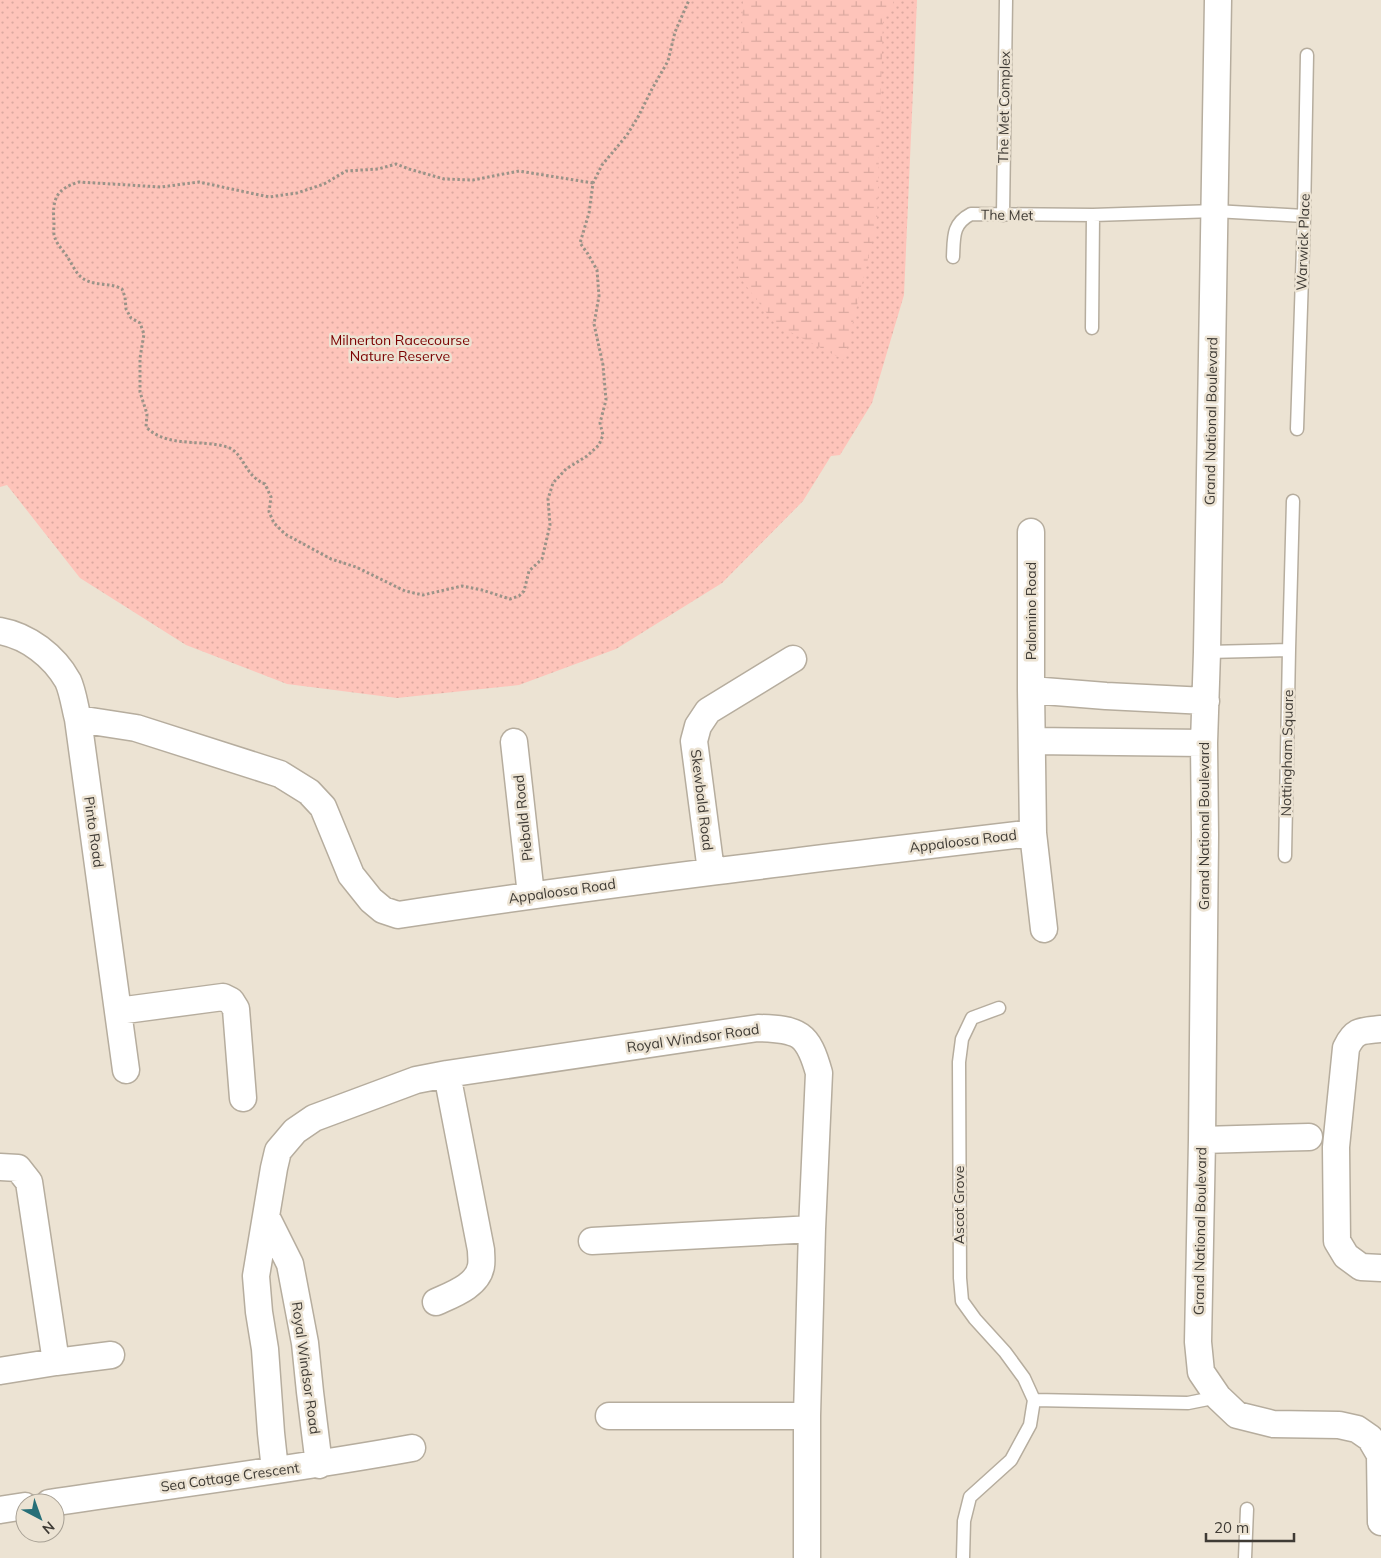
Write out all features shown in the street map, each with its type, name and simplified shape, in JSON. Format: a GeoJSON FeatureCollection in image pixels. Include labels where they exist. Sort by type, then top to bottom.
{"type":"FeatureCollection","features":[{"type":"Feature","properties":{"kind":"street","name":"Grand National Boulevard"},"geometry":{"type":"LineString","coordinates":[[1218,0],[1208,652],[1204,743],[1202,1140],[1198,1342],[1201,1372],[1218,1397],[1237,1415],[1273,1424],[1339,1425],[1357,1429],[1370,1438],[1380,1454],[1381,1522]]}},
{"type":"Feature","properties":{"kind":"street","name":"Palomino Road"},"geometry":{"type":"LineString","coordinates":[[1031,532],[1031,690]]}},
{"type":"Feature","properties":{"kind":"street","name":"Pinto Road"},"geometry":{"type":"LineString","coordinates":[[0,631],[29,640],[54,661],[68,682],[78,720],[126,1070]]}},
{"type":"Feature","properties":{"kind":"street","name":"Skewbald Road"},"geometry":{"type":"LineString","coordinates":[[711,871],[694,741],[698,726],[708,711],[793,659]]}},
{"type":"Feature","properties":{"kind":"street"},"geometry":{"type":"LineString","coordinates":[[1031,690],[1206,701]]}},
{"type":"Feature","properties":{"kind":"street","name":"Appaloosa Road"},"geometry":{"type":"LineString","coordinates":[[78,720],[136,728],[280,774],[310,792],[324,807],[351,875],[371,900],[383,910],[398,915],[711,871],[1033,833],[1031,690]]}},
{"type":"Feature","properties":{"kind":"street"},"geometry":{"type":"LineString","coordinates":[[1032,741],[1204,743]]}},
{"type":"Feature","properties":{"kind":"street","name":"Piebald Road"},"geometry":{"type":"LineString","coordinates":[[514,742],[531,895]]}},
{"type":"Feature","properties":{"kind":"street"},"geometry":{"type":"LineString","coordinates":[[1033,833],[1044,929]]}},
{"type":"Feature","properties":{"kind":"street"},"geometry":{"type":"LineString","coordinates":[[118,1011],[223,997],[231,1001],[236,1009],[243,1098]]}},
{"type":"Feature","properties":{"kind":"street","name":"Royal Windsor Road"},"geometry":{"type":"LineString","coordinates":[[275,1470],[265,1349],[256,1276],[278,1151],[295,1131],[314,1118],[416,1080],[758,1028],[780,1028],[802,1036],[814,1054],[819,1073],[812,1229],[807,1416],[807,1558]]}},
{"type":"Feature","properties":{"kind":"street"},"geometry":{"type":"LineString","coordinates":[[1381,1029],[1361,1031],[1351,1037],[1346,1048],[1323,1142],[1337,1241],[1346,1256],[1360,1267],[1381,1268]]}},
{"type":"Feature","properties":{"kind":"street"},"geometry":{"type":"LineString","coordinates":[[436,1302],[457,1292],[473,1281],[481,1268],[482,1250],[447,1074]]}},
{"type":"Feature","properties":{"kind":"street"},"geometry":{"type":"LineString","coordinates":[[1202,1140],[1323,1142]]}},
{"type":"Feature","properties":{"kind":"street"},"geometry":{"type":"LineString","coordinates":[[0,1167],[18,1168],[29,1182],[56,1362]]}},
{"type":"Feature","properties":{"kind":"street","name":"Royal Windsor Road"},"geometry":{"type":"LineString","coordinates":[[266,1216],[290,1264],[305,1343],[319,1465]]}},
{"type":"Feature","properties":{"kind":"street"},"geometry":{"type":"LineString","coordinates":[[592,1242],[812,1229]]}},
{"type":"Feature","properties":{"kind":"street"},"geometry":{"type":"LineString","coordinates":[[0,1371],[111,1355]]}},
{"type":"Feature","properties":{"kind":"street"},"geometry":{"type":"LineString","coordinates":[[609,1416],[807,1416]]}},
{"type":"Feature","properties":{"kind":"street","name":"Sea Cottage Crescent"},"geometry":{"type":"LineString","coordinates":[[65,1501],[319,1465],[412,1448]]}},
{"type":"Feature","properties":{"kind":"street"},"geometry":{"type":"LineString","coordinates":[[0,1510],[15,1508]]}},
{"type":"Feature","properties":{"kind":"lane","name":"The Met Complex"},"geometry":{"type":"LineString","coordinates":[[1003,215],[1006,0]]}},
{"type":"Feature","properties":{"kind":"lane","name":"Warwick Place"},"geometry":{"type":"LineString","coordinates":[[1297,429],[1307,55]]}},
{"type":"Feature","properties":{"kind":"lane","name":"The Met"},"geometry":{"type":"LineString","coordinates":[[953,257],[955,230],[961,219],[971,214],[1093,215],[1215,211]]}},
{"type":"Feature","properties":{"kind":"lane","name":"Warwick Place"},"geometry":{"type":"LineString","coordinates":[[1215,211],[1304,216]]}},
{"type":"Feature","properties":{"kind":"lane"},"geometry":{"type":"LineString","coordinates":[[1092,328],[1093,215]]}},
{"type":"Feature","properties":{"kind":"lane","name":"Nottingham Square"},"geometry":{"type":"LineString","coordinates":[[1285,856],[1293,501]]}},
{"type":"Feature","properties":{"kind":"lane"},"geometry":{"type":"LineString","coordinates":[[1208,652],[1289,650]]}},
{"type":"Feature","properties":{"kind":"lane","name":"Ascot Grove"},"geometry":{"type":"LineString","coordinates":[[999,1008],[972,1018],[962,1039],[958,1062],[960,1278],[962,1300],[975,1319],[1005,1352],[1024,1378],[1034,1400]]}},
{"type":"Feature","properties":{"kind":"lane"},"geometry":{"type":"LineString","coordinates":[[963,1558],[964,1521],[970,1497],[1011,1460],[1030,1425],[1034,1400],[1188,1402],[1218,1397]]}},
{"type":"Feature","properties":{"kind":"lane"},"geometry":{"type":"LineString","coordinates":[[1245,1558],[1247,1509]]}},
{"type":"Feature","properties":{"kind":"path"},"geometry":{"type":"LineString","coordinates":[[593,184],[519,171],[474,180],[444,179],[396,164],[378,169],[346,170],[324,184],[297,193],[269,197],[198,182],[161,187],[79,182],[63,189],[56,197],[53,205],[53,221],[55,238],[82,278],[95,283],[116,285],[122,289],[126,309],[131,318],[140,323],[144,334],[140,358],[140,392],[147,414],[146,427],[154,435],[179,441],[228,447],[240,456],[245,468],[256,480],[265,484],[271,497],[269,512],[274,523],[285,534],[331,559],[356,567],[405,591],[423,595],[462,586],[510,599],[519,596],[524,591],[529,571],[542,559],[550,525],[548,500],[553,483],[566,469],[587,456],[599,445],[603,435],[600,423],[606,400],[603,365],[594,324],[599,296],[597,270],[580,243],[589,213],[593,184],[602,165],[627,135],[638,117],[668,61],[675,32],[689,0]]}},
{"type":"Feature","properties":{"kind":"green space","name":"Milnerton Racecourse Nature Reserve"},"geometry":{"type":"Polygon","coordinates":[[[0,0],[917,0],[904,295],[872,403],[840,455],[831,456],[803,501],[722,583],[616,649],[519,685],[397,698],[287,684],[186,645],[80,578],[7,485],[0,487],[0,0]]]}},
{"type":"Feature","properties":{"kind":"green space"},"geometry":{"type":"Polygon","coordinates":[[[743,0],[893,0],[893,5],[883,19],[877,221],[844,360],[775,324],[738,275],[740,80],[743,0]]]}}]}
